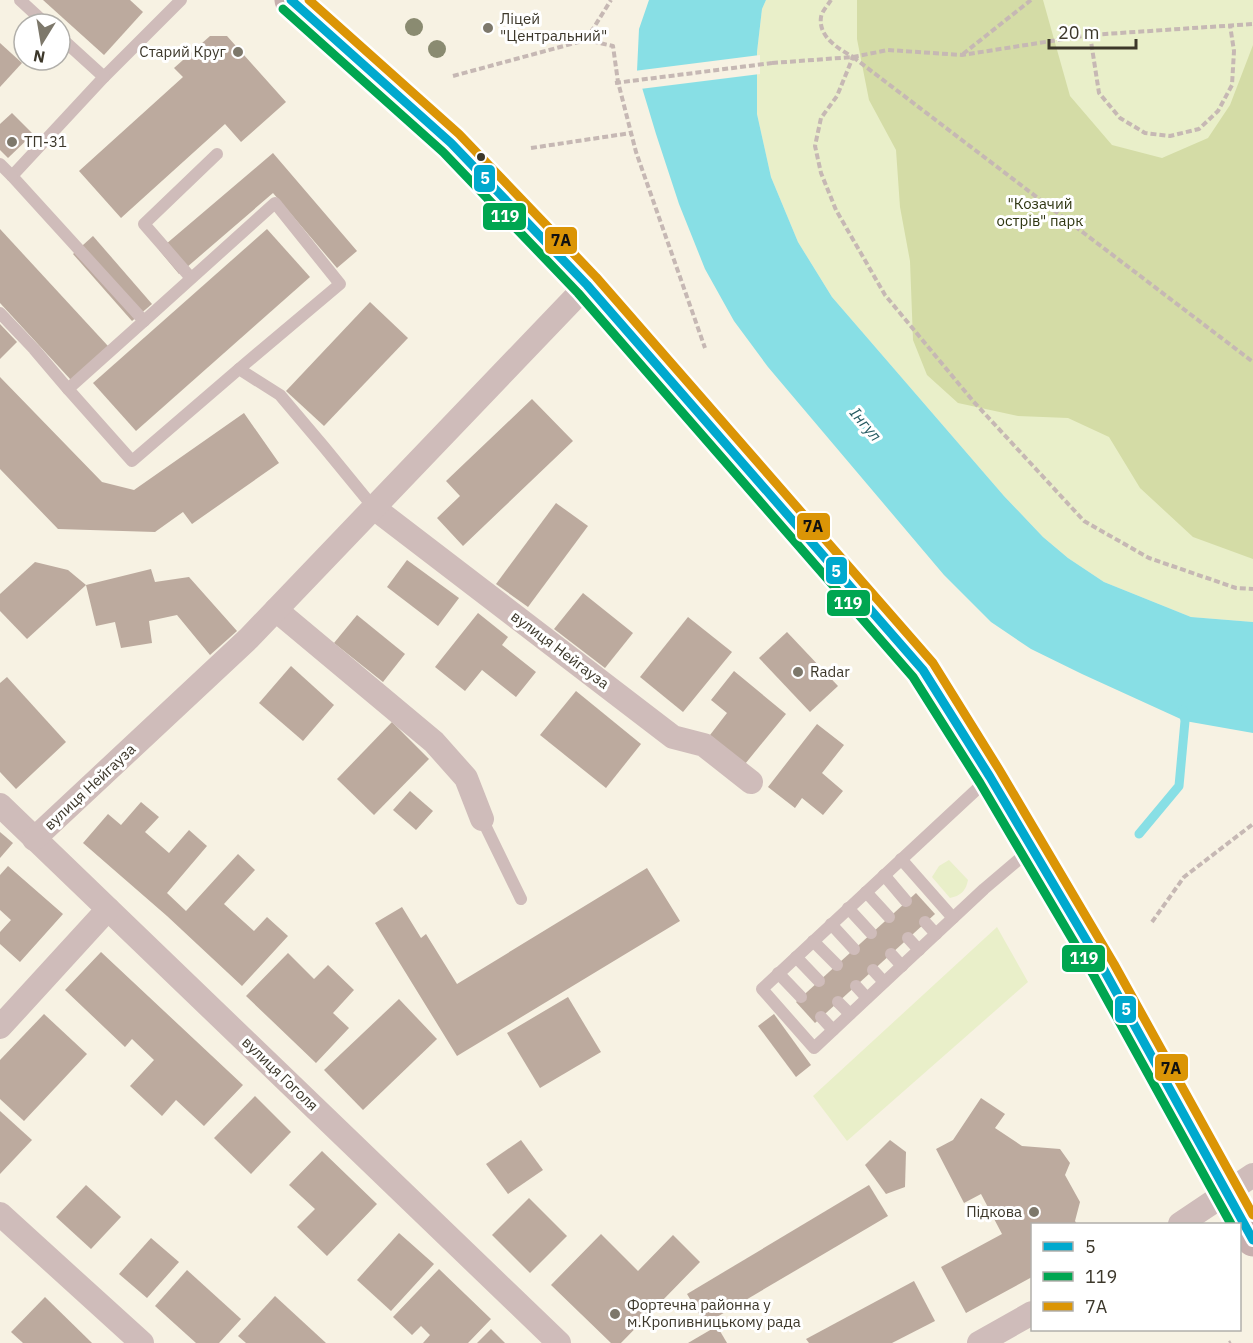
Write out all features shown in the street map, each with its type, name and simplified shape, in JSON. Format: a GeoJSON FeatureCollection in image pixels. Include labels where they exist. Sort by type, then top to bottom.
{"type":"FeatureCollection","features":[{"type":"Feature","properties":{"kind":"main road"},"geometry":{"type":"LineString","coordinates":[[291,0],[451,143],[587,285],[923,670],[990,777],[1110,981],[1240,1184],[1253,1240]]}},
{"type":"Feature","properties":{"kind":"street","name":"вулиця Нейгауза"},"geometry":{"type":"LineString","coordinates":[[34,839],[249,638],[587,285]]}},
{"type":"Feature","properties":{"kind":"street","name":"вулиця Нейгауза"},"geometry":{"type":"LineString","coordinates":[[374,508],[674,737],[704,745],[751,782]]}},
{"type":"Feature","properties":{"kind":"street"},"geometry":{"type":"LineString","coordinates":[[276,610],[434,742],[466,778],[482,819]]}},
{"type":"Feature","properties":{"kind":"street","name":"вулиця Гоголя"},"geometry":{"type":"LineString","coordinates":[[0,805],[559,1343]]}},
{"type":"Feature","properties":{"kind":"street"},"geometry":{"type":"LineString","coordinates":[[0,1027],[108,909]]}},
{"type":"Feature","properties":{"kind":"street"},"geometry":{"type":"LineString","coordinates":[[1182,1223],[1240,1184]]}},
{"type":"Feature","properties":{"kind":"street"},"geometry":{"type":"LineString","coordinates":[[0,1214],[142,1343]]}},
{"type":"Feature","properties":{"kind":"street"},"geometry":{"type":"LineString","coordinates":[[980,1343],[1031,1313]]}},
{"type":"Feature","properties":{"kind":"lane"},"geometry":{"type":"LineString","coordinates":[[20,0],[33,12]]}},
{"type":"Feature","properties":{"kind":"lane"},"geometry":{"type":"LineString","coordinates":[[12,176],[104,77],[181,0]]}},
{"type":"Feature","properties":{"kind":"lane"},"geometry":{"type":"LineString","coordinates":[[72,48],[104,77]]}},
{"type":"Feature","properties":{"kind":"lane"},"geometry":{"type":"LineString","coordinates":[[191,278],[144,224],[217,154]]}},
{"type":"Feature","properties":{"kind":"lane"},"geometry":{"type":"LineString","coordinates":[[0,164],[144,321]]}},
{"type":"Feature","properties":{"kind":"lane"},"geometry":{"type":"LineString","coordinates":[[0,314],[34,349],[68,389],[132,461],[340,284],[275,203],[68,389]]}},
{"type":"Feature","properties":{"kind":"lane"},"geometry":{"type":"LineString","coordinates":[[240,369],[280,395],[374,508]]}},
{"type":"Feature","properties":{"kind":"lane"},"geometry":{"type":"LineString","coordinates":[[990,777],[762,989],[814,1048],[953,918],[1032,848]]}},
{"type":"Feature","properties":{"kind":"lane"},"geometry":{"type":"LineString","coordinates":[[482,819],[521,899]]}},
{"type":"Feature","properties":{"kind":"lane"},"geometry":{"type":"LineString","coordinates":[[901,859],[953,918]]}},
{"type":"Feature","properties":{"kind":"lane"},"geometry":{"type":"LineString","coordinates":[[884,875],[906,901]]}},
{"type":"Feature","properties":{"kind":"lane"},"geometry":{"type":"LineString","coordinates":[[866,892],[889,917]]}},
{"type":"Feature","properties":{"kind":"lane"},"geometry":{"type":"LineString","coordinates":[[848,908],[871,933]]}},
{"type":"Feature","properties":{"kind":"lane"},"geometry":{"type":"LineString","coordinates":[[925,922],[936,934]]}},
{"type":"Feature","properties":{"kind":"lane"},"geometry":{"type":"LineString","coordinates":[[831,924],[854,949]]}},
{"type":"Feature","properties":{"kind":"lane"},"geometry":{"type":"LineString","coordinates":[[908,938],[919,950]]}},
{"type":"Feature","properties":{"kind":"lane"},"geometry":{"type":"LineString","coordinates":[[813,941],[837,965]]}},
{"type":"Feature","properties":{"kind":"lane"},"geometry":{"type":"LineString","coordinates":[[891,954],[902,966]]}},
{"type":"Feature","properties":{"kind":"lane"},"geometry":{"type":"LineString","coordinates":[[796,957],[819,981]]}},
{"type":"Feature","properties":{"kind":"lane"},"geometry":{"type":"LineString","coordinates":[[873,970],[884,982]]}},
{"type":"Feature","properties":{"kind":"lane"},"geometry":{"type":"LineString","coordinates":[[778,973],[801,997]]}},
{"type":"Feature","properties":{"kind":"lane"},"geometry":{"type":"LineString","coordinates":[[856,986],[867,998]]}},
{"type":"Feature","properties":{"kind":"lane"},"geometry":{"type":"LineString","coordinates":[[838,1002],[850,1014]]}},
{"type":"Feature","properties":{"kind":"lane"},"geometry":{"type":"LineString","coordinates":[[821,1017],[833,1030]]}},
{"type":"Feature","properties":{"kind":"path"},"geometry":{"type":"LineString","coordinates":[[586,40],[610,0]]}},
{"type":"Feature","properties":{"kind":"path"},"geometry":{"type":"LineString","coordinates":[[831,0],[821,15],[821,26],[833,46],[853,57],[1253,362]]}},
{"type":"Feature","properties":{"kind":"path"},"geometry":{"type":"LineString","coordinates":[[962,55],[1031,0]]}},
{"type":"Feature","properties":{"kind":"path"},"geometry":{"type":"LineString","coordinates":[[616,83],[772,63],[853,57],[888,50],[962,55],[1090,35],[1253,24]]}},
{"type":"Feature","properties":{"kind":"path"},"geometry":{"type":"LineString","coordinates":[[1090,35],[1099,93],[1120,117],[1145,133],[1170,136],[1199,129],[1218,111],[1232,85],[1234,51],[1230,25]]}},
{"type":"Feature","properties":{"kind":"path"},"geometry":{"type":"LineString","coordinates":[[453,76],[586,40],[613,46],[616,83],[631,133],[705,348]]}},
{"type":"Feature","properties":{"kind":"path"},"geometry":{"type":"LineString","coordinates":[[853,57],[837,96],[821,118],[815,146],[821,173],[836,210],[885,295],[973,401],[1084,521],[1149,558],[1236,588],[1253,589]]}},
{"type":"Feature","properties":{"kind":"path"},"geometry":{"type":"LineString","coordinates":[[531,148],[631,133]]}},
{"type":"Feature","properties":{"kind":"path"},"geometry":{"type":"LineString","coordinates":[[1152,922],[1184,877],[1253,824]]}},
{"type":"Feature","properties":{"kind":"green space","name":"\"Козачий острів\" парк"},"geometry":{"type":"Polygon","coordinates":[[[766,0],[1253,0],[1253,622],[1191,617],[1104,582],[1068,558],[1043,537],[1004,496],[832,297],[798,242],[771,177],[757,114],[757,52],[762,9],[766,0]]]}},
{"type":"Feature","properties":{"kind":"green space"},"geometry":{"type":"Polygon","coordinates":[[[857,0],[1043,0],[1070,96],[1112,145],[1162,158],[1208,138],[1230,105],[1253,45],[1253,559],[1193,537],[1140,488],[1109,437],[1068,418],[1018,416],[958,403],[927,375],[913,340],[910,261],[900,207],[896,150],[869,100],[857,39],[857,0]]]}},
{"type":"Feature","properties":{"kind":"green space"},"geometry":{"type":"Polygon","coordinates":[[[949,860],[968,880],[962,892],[950,898],[932,877],[939,866],[949,860]]]}},
{"type":"Feature","properties":{"kind":"green space"},"geometry":{"type":"Polygon","coordinates":[[[997,927],[1028,982],[847,1141],[813,1096],[997,927]]]}},
{"type":"Feature","properties":{"kind":"water","name":"Інгул"},"geometry":{"type":"Polygon","coordinates":[[[649,0],[766,0],[762,9],[757,52],[757,114],[771,177],[798,242],[832,297],[1004,496],[1043,537],[1068,558],[1104,582],[1191,617],[1253,622],[1253,733],[1185,721],[1031,649],[991,622],[944,575],[768,367],[734,321],[705,269],[679,204],[656,134],[637,71],[639,29],[649,0]]]}},
{"type":"Feature","properties":{"kind":"pier"},"geometry":{"type":"Polygon","coordinates":[[[760,55],[760,74],[640,89],[634,71],[760,55]]]}},
{"type":"Feature","properties":{"kind":"building"},"geometry":{"type":"Polygon","coordinates":[[[43,0],[130,0],[143,12],[104,55],[72,26],[72,12],[56,12],[43,0]]]}},
{"type":"Feature","properties":{"kind":"building"},"geometry":{"type":"Polygon","coordinates":[[[210,36],[227,36],[286,102],[241,142],[225,124],[121,218],[79,171],[183,77],[174,68],[210,36]]]}},
{"type":"Feature","properties":{"kind":"building"},"geometry":{"type":"Polygon","coordinates":[[[0,43],[12,54],[14,72],[0,87],[0,43]]]}},
{"type":"Feature","properties":{"kind":"building","name":"ТП-31"},"geometry":{"type":"Polygon","coordinates":[[[12,113],[33,134],[8,158],[0,150],[0,124],[12,113]]]}},
{"type":"Feature","properties":{"kind":"building"},"geometry":{"type":"Polygon","coordinates":[[[273,153],[357,251],[337,268],[273,193],[179,274],[159,250],[273,153]]]}},
{"type":"Feature","properties":{"kind":"building"},"geometry":{"type":"Polygon","coordinates":[[[0,229],[108,346],[71,380],[0,303],[0,229]]]}},
{"type":"Feature","properties":{"kind":"building"},"geometry":{"type":"Polygon","coordinates":[[[267,229],[310,277],[136,431],[93,383],[267,229]]]}},
{"type":"Feature","properties":{"kind":"building"},"geometry":{"type":"Polygon","coordinates":[[[93,236],[152,304],[132,321],[73,254],[93,236]]]}},
{"type":"Feature","properties":{"kind":"building"},"geometry":{"type":"Polygon","coordinates":[[[370,302],[408,338],[324,426],[286,391],[370,302]]]}},
{"type":"Feature","properties":{"kind":"building"},"geometry":{"type":"Polygon","coordinates":[[[0,324],[17,342],[0,359],[0,324]]]}},
{"type":"Feature","properties":{"kind":"building"},"geometry":{"type":"Polygon","coordinates":[[[0,377],[102,482],[134,490],[244,413],[279,463],[192,524],[183,512],[155,532],[58,529],[0,469],[0,377]]]}},
{"type":"Feature","properties":{"kind":"building"},"geometry":{"type":"Polygon","coordinates":[[[532,399],[573,441],[463,546],[437,518],[460,496],[446,481],[532,399]]]}},
{"type":"Feature","properties":{"kind":"building"},"geometry":{"type":"Polygon","coordinates":[[[556,503],[588,526],[528,607],[496,584],[556,503]]]}},
{"type":"Feature","properties":{"kind":"building"},"geometry":{"type":"Polygon","coordinates":[[[407,560],[459,598],[438,626],[387,587],[407,560]]]}},
{"type":"Feature","properties":{"kind":"building"},"geometry":{"type":"Polygon","coordinates":[[[35,562],[68,570],[86,585],[27,639],[0,611],[0,594],[35,562]]]}},
{"type":"Feature","properties":{"kind":"building"},"geometry":{"type":"Polygon","coordinates":[[[151,569],[155,582],[189,577],[237,631],[210,655],[177,615],[149,621],[152,643],[121,648],[115,622],[96,626],[86,585],[151,569]]]}},
{"type":"Feature","properties":{"kind":"building"},"geometry":{"type":"Polygon","coordinates":[[[583,593],[633,633],[605,668],[554,629],[583,593]]]}},
{"type":"Feature","properties":{"kind":"building"},"geometry":{"type":"Polygon","coordinates":[[[478,613],[508,637],[502,645],[536,672],[516,697],[482,670],[465,691],[435,667],[478,613]]]}},
{"type":"Feature","properties":{"kind":"building"},"geometry":{"type":"Polygon","coordinates":[[[357,615],[405,654],[383,682],[334,643],[357,615]]]}},
{"type":"Feature","properties":{"kind":"building"},"geometry":{"type":"Polygon","coordinates":[[[688,617],[732,652],[683,712],[640,677],[688,617]]]}},
{"type":"Feature","properties":{"kind":"building","name":"Radar"},"geometry":{"type":"Polygon","coordinates":[[[787,632],[838,686],[810,712],[759,658],[787,632]]]}},
{"type":"Feature","properties":{"kind":"building"},"geometry":{"type":"Polygon","coordinates":[[[291,666],[334,705],[303,741],[259,703],[291,666]]]}},
{"type":"Feature","properties":{"kind":"building"},"geometry":{"type":"Polygon","coordinates":[[[734,671],[786,714],[745,764],[710,735],[727,713],[711,700],[734,671]]]}},
{"type":"Feature","properties":{"kind":"building"},"geometry":{"type":"Polygon","coordinates":[[[7,677],[66,742],[16,789],[0,772],[0,683],[7,677]]]}},
{"type":"Feature","properties":{"kind":"building"},"geometry":{"type":"Polygon","coordinates":[[[576,691],[641,744],[606,788],[540,735],[576,691]]]}},
{"type":"Feature","properties":{"kind":"building"},"geometry":{"type":"Polygon","coordinates":[[[392,722],[429,759],[374,815],[337,779],[392,722]]]}},
{"type":"Feature","properties":{"kind":"building"},"geometry":{"type":"Polygon","coordinates":[[[817,724],[844,745],[822,773],[843,791],[823,815],[802,798],[795,808],[768,787],[817,724]]]}},
{"type":"Feature","properties":{"kind":"building"},"geometry":{"type":"Polygon","coordinates":[[[410,791],[433,811],[416,830],[393,810],[410,791]]]}},
{"type":"Feature","properties":{"kind":"building"},"geometry":{"type":"Polygon","coordinates":[[[141,802],[159,817],[145,832],[169,853],[189,830],[207,846],[167,893],[186,911],[238,854],[255,870],[224,904],[254,931],[267,917],[288,936],[242,986],[167,916],[83,843],[108,814],[121,825],[141,802]]]}},
{"type":"Feature","properties":{"kind":"building"},"geometry":{"type":"Polygon","coordinates":[[[0,832],[13,843],[0,858],[0,832]]]}},
{"type":"Feature","properties":{"kind":"building"},"geometry":{"type":"Polygon","coordinates":[[[8,866],[63,914],[20,962],[0,944],[0,932],[11,920],[0,910],[0,875],[8,866]]]}},
{"type":"Feature","properties":{"kind":"building"},"geometry":{"type":"Polygon","coordinates":[[[647,868],[680,921],[457,1056],[375,923],[402,907],[421,938],[426,934],[457,984],[647,868]]]}},
{"type":"Feature","properties":{"kind":"building"},"geometry":{"type":"Polygon","coordinates":[[[916,893],[935,914],[815,1023],[796,1002],[916,893]]]}},
{"type":"Feature","properties":{"kind":"building"},"geometry":{"type":"Polygon","coordinates":[[[101,952],[243,1085],[204,1126],[176,1100],[162,1116],[130,1086],[154,1060],[132,1039],[125,1047],[65,990],[101,952]]]}},
{"type":"Feature","properties":{"kind":"building"},"geometry":{"type":"Polygon","coordinates":[[[288,953],[314,979],[328,965],[354,990],[333,1013],[349,1028],[316,1063],[246,996],[288,953]]]}},
{"type":"Feature","properties":{"kind":"building"},"geometry":{"type":"Polygon","coordinates":[[[568,997],[601,1052],[540,1088],[507,1033],[568,997]]]}},
{"type":"Feature","properties":{"kind":"building"},"geometry":{"type":"Polygon","coordinates":[[[399,999],[437,1039],[363,1110],[324,1070],[399,999]]]}},
{"type":"Feature","properties":{"kind":"building"},"geometry":{"type":"Polygon","coordinates":[[[44,1014],[87,1054],[24,1121],[0,1099],[0,1060],[44,1014]]]}},
{"type":"Feature","properties":{"kind":"building"},"geometry":{"type":"Polygon","coordinates":[[[774,1014],[811,1065],[796,1077],[758,1026],[774,1014]]]}},
{"type":"Feature","properties":{"kind":"building"},"geometry":{"type":"Polygon","coordinates":[[[255,1096],[291,1132],[251,1174],[214,1138],[255,1096]]]}},
{"type":"Feature","properties":{"kind":"building","name":"Підкова"},"geometry":{"type":"Polygon","coordinates":[[[981,1098],[1005,1114],[995,1128],[1022,1146],[1060,1149],[1070,1163],[1065,1175],[1080,1202],[1076,1223],[1031,1223],[1031,1278],[966,1313],[941,1267],[1002,1234],[981,1194],[964,1203],[936,1149],[953,1140],[981,1098]]]}},
{"type":"Feature","properties":{"kind":"building"},"geometry":{"type":"Polygon","coordinates":[[[0,1111],[32,1140],[0,1174],[0,1111]]]}},
{"type":"Feature","properties":{"kind":"building"},"geometry":{"type":"Polygon","coordinates":[[[521,1140],[543,1170],[508,1194],[486,1164],[521,1140]]]}},
{"type":"Feature","properties":{"kind":"building"},"geometry":{"type":"Polygon","coordinates":[[[890,1140],[906,1152],[905,1187],[886,1194],[865,1165],[890,1140]]]}},
{"type":"Feature","properties":{"kind":"building"},"geometry":{"type":"Polygon","coordinates":[[[322,1151],[377,1204],[327,1256],[297,1227],[315,1209],[289,1185],[322,1151]]]}},
{"type":"Feature","properties":{"kind":"building"},"geometry":{"type":"Polygon","coordinates":[[[86,1185],[121,1217],[91,1249],[56,1217],[86,1185]]]}},
{"type":"Feature","properties":{"kind":"building"},"geometry":{"type":"Polygon","coordinates":[[[869,1185],[888,1216],[705,1324],[687,1294],[869,1185]]]}},
{"type":"Feature","properties":{"kind":"building"},"geometry":{"type":"Polygon","coordinates":[[[529,1198],[567,1236],[530,1273],[492,1235],[529,1198]]]}},
{"type":"Feature","properties":{"kind":"building"},"geometry":{"type":"Polygon","coordinates":[[[399,1233],[434,1264],[391,1311],[357,1280],[399,1233]]]}},
{"type":"Feature","properties":{"kind":"building","name":"Фортечна районна у м.Кропивницькому рада"},"geometry":{"type":"Polygon","coordinates":[[[601,1234],[638,1271],[673,1235],[700,1262],[621,1343],[611,1343],[551,1285],[601,1234]]]}},
{"type":"Feature","properties":{"kind":"building"},"geometry":{"type":"Polygon","coordinates":[[[151,1238],[179,1262],[147,1298],[119,1274],[151,1238]]]}},
{"type":"Feature","properties":{"kind":"building"},"geometry":{"type":"Polygon","coordinates":[[[439,1269],[491,1319],[468,1343],[423,1343],[430,1335],[421,1326],[412,1335],[393,1317],[439,1269]]]}},
{"type":"Feature","properties":{"kind":"building"},"geometry":{"type":"Polygon","coordinates":[[[187,1270],[241,1319],[219,1343],[196,1343],[155,1306],[187,1270]]]}},
{"type":"Feature","properties":{"kind":"building"},"geometry":{"type":"Polygon","coordinates":[[[914,1281],[935,1321],[892,1343],[809,1343],[806,1339],[914,1281]]]}},
{"type":"Feature","properties":{"kind":"building"},"geometry":{"type":"Polygon","coordinates":[[[275,1296],[326,1343],[246,1343],[238,1336],[275,1296]]]}},
{"type":"Feature","properties":{"kind":"building"},"geometry":{"type":"Polygon","coordinates":[[[45,1297],[92,1343],[23,1343],[11,1332],[45,1297]]]}},
{"type":"Feature","properties":{"kind":"building"},"geometry":{"type":"Polygon","coordinates":[[[717,1326],[727,1343],[688,1343],[717,1326]]]}},
{"type":"Feature","properties":{"kind":"building"},"geometry":{"type":"Polygon","coordinates":[[[491,1329],[505,1343],[477,1343],[491,1329]]]}},
{"type":"Feature","properties":{"kind":"waterway"},"geometry":{"type":"LineString","coordinates":[[1139,834],[1179,786],[1185,721],[1183,710]]}},
{"type":"Feature","properties":{"kind":"transit line","name":"5"},"geometry":{"type":"LineString","coordinates":[[291,0],[451,143],[587,285],[923,670],[990,777],[1104,970],[1253,1240]]}},
{"type":"Feature","properties":{"kind":"transit line","name":"7А"},"geometry":{"type":"LineString","coordinates":[[309,0],[459,134],[596,277],[933,663],[1114,964],[1253,1215]]}},
{"type":"Feature","properties":{"kind":"transit line","name":"119"},"geometry":{"type":"LineString","coordinates":[[283,9],[443,152],[578,293],[913,677],[980,783],[1094,976],[1230,1223]]}},
{"type":"Feature","properties":{"kind":"place","name":"Ліцей \"Центральний\""},"geometry":{"type":"Point","coordinates":[488,28]}},
{"type":"Feature","properties":{"kind":"place","name":"Старий Круг"},"geometry":{"type":"Point","coordinates":[238,52]}},
{"type":"Feature","properties":{"kind":"place","name":"ТП-31"},"geometry":{"type":"Point","coordinates":[12,142]}},
{"type":"Feature","properties":{"kind":"place","name":"Radar"},"geometry":{"type":"Point","coordinates":[798,672]}},
{"type":"Feature","properties":{"kind":"place","name":"Підкова"},"geometry":{"type":"Point","coordinates":[1034,1212]}},
{"type":"Feature","properties":{"kind":"place","name":"Фортечна районна у м.Кропивницькому рада"},"geometry":{"type":"Point","coordinates":[615,1314]}}]}
